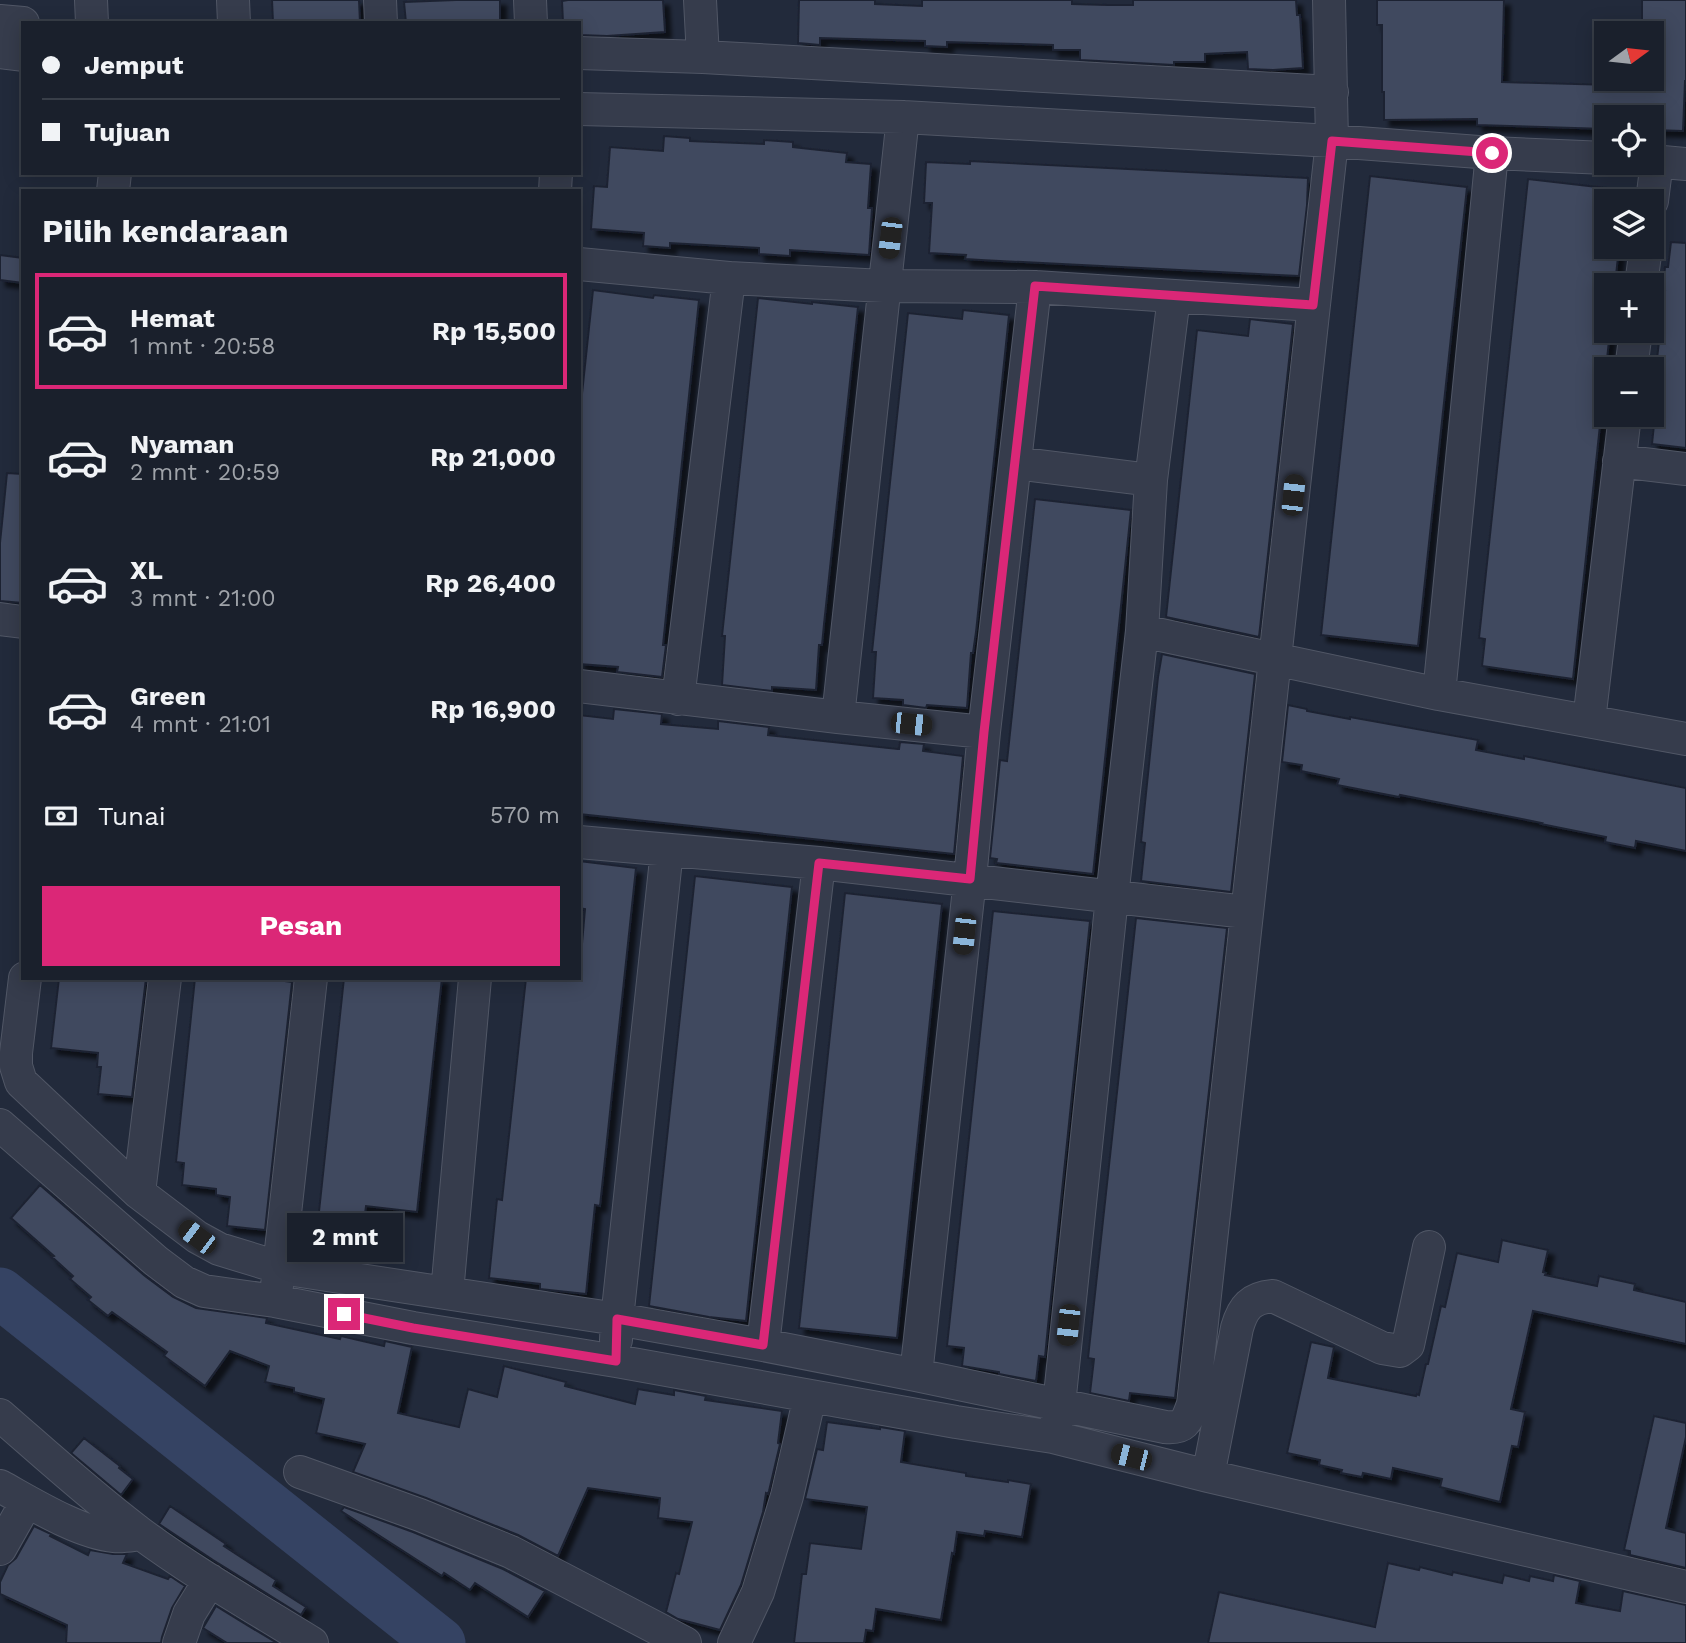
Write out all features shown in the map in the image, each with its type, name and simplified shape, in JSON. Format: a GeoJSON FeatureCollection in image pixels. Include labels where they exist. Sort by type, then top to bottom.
{"type":"FeatureCollection","features":[{"type":"Feature","properties":{"kind":"street"},"geometry":{"type":"LineString","coordinates":[[91,0],[92,21]]}},
{"type":"Feature","properties":{"kind":"street"},"geometry":{"type":"LineString","coordinates":[[233,0],[234,21]]}},
{"type":"Feature","properties":{"kind":"street"},"geometry":{"type":"LineString","coordinates":[[380,0],[381,21]]}},
{"type":"Feature","properties":{"kind":"street"},"geometry":{"type":"LineString","coordinates":[[530,0],[531,21]]}},
{"type":"Feature","properties":{"kind":"street"},"geometry":{"type":"LineString","coordinates":[[700,0],[703,57]]}},
{"type":"Feature","properties":{"kind":"street"},"geometry":{"type":"LineString","coordinates":[[25,980],[16,1053],[16,1066],[21,1082],[139,1193],[209,1245],[219,1249],[281,1268],[617,1319],[763,1345],[1166,1427],[1176,1428],[1187,1421],[1193,1404],[1332,141],[1329,0]]}},
{"type":"Feature","properties":{"kind":"street"},"geometry":{"type":"LineString","coordinates":[[0,21],[21,23]]}},
{"type":"Feature","properties":{"kind":"street"},"geometry":{"type":"LineString","coordinates":[[0,52],[21,55]]}},
{"type":"Feature","properties":{"kind":"street"},"geometry":{"type":"LineString","coordinates":[[581,53],[703,57],[1332,92]]}},
{"type":"Feature","properties":{"kind":"street"},"geometry":{"type":"LineString","coordinates":[[581,109],[903,117],[1594,158]]}},
{"type":"Feature","properties":{"kind":"street"},"geometry":{"type":"LineString","coordinates":[[838,717],[903,117]]}},
{"type":"Feature","properties":{"kind":"street"},"geometry":{"type":"LineString","coordinates":[[1439,694],[1492,153]]}},
{"type":"Feature","properties":{"kind":"street"},"geometry":{"type":"LineString","coordinates":[[1656,189],[1665,162]]}},
{"type":"Feature","properties":{"kind":"street"},"geometry":{"type":"LineString","coordinates":[[581,264],[729,278],[884,286],[1035,286],[1313,305]]}},
{"type":"Feature","properties":{"kind":"street"},"geometry":{"type":"LineString","coordinates":[[678,699],[729,278]]}},
{"type":"Feature","properties":{"kind":"street"},"geometry":{"type":"LineString","coordinates":[[916,1375],[984,732],[1035,286]]}},
{"type":"Feature","properties":{"kind":"street"},"geometry":{"type":"LineString","coordinates":[[1053,1437],[1059,1405],[1142,631],[1151,480],[1174,297]]}},
{"type":"Feature","properties":{"kind":"street"},"geometry":{"type":"LineString","coordinates":[[1589,721],[1623,427]]}},
{"type":"Feature","properties":{"kind":"street"},"geometry":{"type":"LineString","coordinates":[[1619,461],[1686,469]]}},
{"type":"Feature","properties":{"kind":"street"},"geometry":{"type":"LineString","coordinates":[[1016,463],[1151,480]]}},
{"type":"Feature","properties":{"kind":"street"},"geometry":{"type":"LineString","coordinates":[[0,619],[21,622]]}},
{"type":"Feature","properties":{"kind":"street"},"geometry":{"type":"LineString","coordinates":[[1142,631],[1439,694],[1686,739]]}},
{"type":"Feature","properties":{"kind":"street"},"geometry":{"type":"LineString","coordinates":[[581,686],[984,732]]}},
{"type":"Feature","properties":{"kind":"street"},"geometry":{"type":"LineString","coordinates":[[581,842],[819,863],[1246,912]]}},
{"type":"Feature","properties":{"kind":"street"},"geometry":{"type":"LineString","coordinates":[[616,1361],[617,1319],[667,850]]}},
{"type":"Feature","properties":{"kind":"street"},"geometry":{"type":"LineString","coordinates":[[763,1345],[819,863]]}},
{"type":"Feature","properties":{"kind":"street"},"geometry":{"type":"LineString","coordinates":[[139,1193],[165,980]]}},
{"type":"Feature","properties":{"kind":"street"},"geometry":{"type":"LineString","coordinates":[[275,1301],[281,1268],[311,980]]}},
{"type":"Feature","properties":{"kind":"street"},"geometry":{"type":"LineString","coordinates":[[447,1293],[475,980]]}},
{"type":"Feature","properties":{"kind":"street"},"geometry":{"type":"LineString","coordinates":[[0,1114],[21,1082]]}},
{"type":"Feature","properties":{"kind":"street"},"geometry":{"type":"LineString","coordinates":[[0,1125],[146,1252],[184,1282],[204,1291],[275,1301],[413,1328],[1053,1437],[1208,1476],[1686,1587]]}},
{"type":"Feature","properties":{"kind":"street"},"geometry":{"type":"LineString","coordinates":[[1208,1476],[1237,1328],[1248,1304],[1261,1297],[1273,1296],[1382,1348],[1400,1351],[1408,1345],[1429,1247]]}},
{"type":"Feature","properties":{"kind":"street"},"geometry":{"type":"LineString","coordinates":[[734,1643],[762,1580],[787,1496],[810,1396]]}},
{"type":"Feature","properties":{"kind":"street"},"geometry":{"type":"LineString","coordinates":[[0,1415],[141,1534],[312,1643]]}},
{"type":"Feature","properties":{"kind":"street"},"geometry":{"type":"LineString","coordinates":[[300,1472],[420,1515],[511,1552],[685,1643]]}},
{"type":"Feature","properties":{"kind":"street"},"geometry":{"type":"LineString","coordinates":[[0,1549],[13,1493],[80,1527],[113,1536],[141,1534]]}},
{"type":"Feature","properties":{"kind":"street"},"geometry":{"type":"LineString","coordinates":[[179,1643],[189,1614],[210,1580]]}},
{"type":"Feature","properties":{"kind":"building"},"geometry":{"type":"Polygon","coordinates":[[[272,0],[359,0],[360,21],[273,21],[272,0]]]}},
{"type":"Feature","properties":{"kind":"building"},"geometry":{"type":"Polygon","coordinates":[[[500,0],[500,21],[406,21],[404,2],[500,0]]]}},
{"type":"Feature","properties":{"kind":"building"},"geometry":{"type":"Polygon","coordinates":[[[663,0],[665,32],[581,35],[581,21],[563,21],[562,1],[663,0]]]}},
{"type":"Feature","properties":{"kind":"building"},"geometry":{"type":"Polygon","coordinates":[[[799,0],[875,0],[875,4],[922,6],[922,0],[1072,0],[1072,4],[1133,5],[1133,0],[1296,0],[1297,15],[1300,15],[1303,68],[1248,69],[1247,52],[1205,54],[1205,62],[1174,62],[1174,65],[1080,60],[1080,50],[1053,50],[1053,45],[947,42],[947,47],[925,46],[925,41],[820,38],[820,45],[798,43],[799,0]]]}},
{"type":"Feature","properties":{"kind":"building"},"geometry":{"type":"Polygon","coordinates":[[[1377,0],[1504,0],[1502,82],[1594,85],[1594,91],[1664,91],[1664,21],[1642,21],[1642,0],[1686,0],[1683,131],[1664,130],[1664,105],[1594,105],[1594,129],[1477,125],[1477,119],[1384,120],[1382,25],[1377,25],[1377,0]]]}},
{"type":"Feature","properties":{"kind":"building"},"geometry":{"type":"Polygon","coordinates":[[[664,136],[690,138],[690,141],[764,144],[764,140],[793,142],[793,147],[847,153],[846,162],[871,164],[869,255],[790,250],[790,256],[759,254],[759,248],[670,243],[670,248],[643,246],[644,233],[591,229],[594,186],[607,187],[610,147],[663,151],[664,136]]]}},
{"type":"Feature","properties":{"kind":"building"},"geometry":{"type":"Polygon","coordinates":[[[970,161],[1308,178],[1299,276],[981,260],[965,259],[966,255],[929,253],[932,203],[924,203],[926,162],[970,164],[970,161]]]}},
{"type":"Feature","properties":{"kind":"building"},"geometry":{"type":"Polygon","coordinates":[[[1370,176],[1467,187],[1418,646],[1321,635],[1370,176]]]}},
{"type":"Feature","properties":{"kind":"building"},"geometry":{"type":"Polygon","coordinates":[[[1528,179],[1606,188],[1594,189],[1594,259],[1618,259],[1616,273],[1594,273],[1594,343],[1609,343],[1607,357],[1594,357],[1594,427],[1600,427],[1573,679],[1482,666],[1485,639],[1479,638],[1528,179]]]}},
{"type":"Feature","properties":{"kind":"building"},"geometry":{"type":"Polygon","coordinates":[[[1671,242],[1686,243],[1686,448],[1652,444],[1654,427],[1664,427],[1664,357],[1657,357],[1659,343],[1664,343],[1664,279],[1665,267],[1668,267],[1671,242]]]}},
{"type":"Feature","properties":{"kind":"building"},"geometry":{"type":"Polygon","coordinates":[[[0,255],[21,258],[21,283],[0,280],[0,255]]]}},
{"type":"Feature","properties":{"kind":"building"},"geometry":{"type":"Polygon","coordinates":[[[593,290],[653,298],[654,295],[699,300],[663,645],[666,645],[662,677],[617,672],[618,667],[581,664],[581,403],[593,290]]]}},
{"type":"Feature","properties":{"kind":"building"},"geometry":{"type":"Polygon","coordinates":[[[758,298],[858,307],[816,690],[772,687],[772,691],[722,685],[725,636],[722,636],[758,298]]]}},
{"type":"Feature","properties":{"kind":"building"},"geometry":{"type":"Polygon","coordinates":[[[963,310],[1009,315],[967,708],[927,705],[926,708],[903,705],[903,700],[873,698],[876,652],[872,652],[908,313],[962,319],[963,310]]]}},
{"type":"Feature","properties":{"kind":"building"},"geometry":{"type":"Polygon","coordinates":[[[1250,319],[1293,324],[1259,637],[1166,617],[1197,330],[1248,336],[1250,319]]]}},
{"type":"Feature","properties":{"kind":"building"},"geometry":{"type":"Polygon","coordinates":[[[7,473],[21,474],[21,603],[0,601],[0,543],[7,473]]]}},
{"type":"Feature","properties":{"kind":"building"},"geometry":{"type":"Polygon","coordinates":[[[1035,499],[1131,510],[1093,874],[996,863],[997,859],[990,858],[1000,760],[1007,761],[1035,499]]]}},
{"type":"Feature","properties":{"kind":"building"},"geometry":{"type":"Polygon","coordinates":[[[1162,654],[1255,674],[1231,892],[1141,881],[1145,843],[1141,842],[1162,654]]]}},
{"type":"Feature","properties":{"kind":"building"},"geometry":{"type":"Polygon","coordinates":[[[1288,705],[1350,719],[1478,740],[1476,750],[1524,759],[1524,756],[1686,788],[1686,851],[1636,841],[1635,848],[1605,842],[1606,837],[1542,823],[1337,785],[1339,779],[1301,771],[1302,765],[1282,762],[1288,705]]]}},
{"type":"Feature","properties":{"kind":"building"},"geometry":{"type":"Polygon","coordinates":[[[614,709],[662,714],[661,724],[718,729],[718,721],[769,727],[768,735],[898,749],[900,742],[924,744],[923,751],[963,756],[954,854],[581,814],[581,715],[613,719],[614,709]]]}},
{"type":"Feature","properties":{"kind":"building"},"geometry":{"type":"Polygon","coordinates":[[[581,861],[636,868],[600,1206],[595,1205],[586,1294],[540,1289],[540,1284],[489,1278],[497,1199],[502,1200],[526,980],[581,980],[585,909],[581,908],[581,861]]]}},
{"type":"Feature","properties":{"kind":"building"},"geometry":{"type":"Polygon","coordinates":[[[695,876],[792,887],[746,1321],[649,1306],[695,876]]]}},
{"type":"Feature","properties":{"kind":"building"},"geometry":{"type":"Polygon","coordinates":[[[845,893],[942,904],[897,1338],[799,1328],[845,893]]]}},
{"type":"Feature","properties":{"kind":"building"},"geometry":{"type":"Polygon","coordinates":[[[993,911],[1090,921],[1045,1357],[1039,1356],[1036,1381],[962,1366],[964,1348],[947,1346],[993,911]]]}},
{"type":"Feature","properties":{"kind":"building"},"geometry":{"type":"Polygon","coordinates":[[[1136,918],[1227,928],[1175,1398],[1130,1393],[1129,1401],[1090,1393],[1094,1359],[1088,1358],[1136,918]]]}},
{"type":"Feature","properties":{"kind":"building"},"geometry":{"type":"Polygon","coordinates":[[[59,980],[146,980],[132,1097],[98,1094],[101,1067],[97,1067],[98,1053],[51,1048],[59,980]]]}},
{"type":"Feature","properties":{"kind":"building"},"geometry":{"type":"Polygon","coordinates":[[[195,980],[292,982],[265,1230],[227,1226],[230,1197],[216,1195],[216,1189],[182,1185],[184,1163],[176,1162],[195,980]]]}},
{"type":"Feature","properties":{"kind":"building"},"geometry":{"type":"Polygon","coordinates":[[[344,980],[442,980],[417,1212],[366,1206],[360,1254],[315,1249],[344,980]]]}},
{"type":"Feature","properties":{"kind":"building"},"geometry":{"type":"Polygon","coordinates":[[[40,1185],[145,1276],[173,1297],[196,1308],[267,1318],[266,1323],[340,1339],[341,1336],[384,1346],[385,1341],[412,1347],[398,1413],[459,1427],[468,1389],[497,1397],[504,1366],[566,1382],[565,1386],[635,1404],[638,1389],[674,1395],[674,1390],[706,1396],[705,1400],[782,1411],[780,1444],[769,1491],[766,1493],[741,1585],[720,1630],[678,1619],[666,1612],[692,1522],[658,1518],[660,1498],[588,1488],[558,1556],[518,1535],[353,1472],[365,1444],[316,1433],[324,1399],[294,1392],[294,1388],[265,1382],[269,1366],[230,1351],[205,1386],[164,1356],[167,1352],[112,1312],[108,1316],[88,1300],[91,1297],[70,1279],[73,1276],[11,1218],[40,1185]]]}},
{"type":"Feature","properties":{"kind":"building"},"geometry":{"type":"Polygon","coordinates":[[[1502,1240],[1548,1250],[1543,1272],[1545,1275],[1597,1286],[1599,1276],[1635,1284],[1634,1290],[1686,1302],[1686,1344],[1533,1311],[1511,1409],[1525,1412],[1518,1447],[1512,1446],[1500,1502],[1440,1487],[1442,1479],[1393,1468],[1391,1479],[1363,1473],[1362,1477],[1319,1465],[1320,1460],[1287,1453],[1311,1342],[1334,1347],[1328,1378],[1419,1395],[1441,1306],[1445,1307],[1457,1253],[1498,1262],[1502,1240]]]}},
{"type":"Feature","properties":{"kind":"building"},"geometry":{"type":"Polygon","coordinates":[[[1654,1416],[1686,1423],[1686,1437],[1666,1528],[1686,1533],[1686,1568],[1630,1555],[1630,1551],[1624,1550],[1654,1416]]]}},
{"type":"Feature","properties":{"kind":"building"},"geometry":{"type":"Polygon","coordinates":[[[827,1422],[905,1431],[901,1462],[966,1473],[966,1476],[1031,1484],[1022,1537],[985,1531],[984,1536],[957,1532],[941,1620],[876,1609],[873,1631],[866,1630],[864,1643],[794,1643],[802,1574],[806,1574],[810,1543],[861,1549],[867,1507],[805,1499],[817,1449],[823,1450],[827,1422]]]}},
{"type":"Feature","properties":{"kind":"building"},"geometry":{"type":"Polygon","coordinates":[[[84,1438],[133,1479],[121,1495],[71,1453],[84,1438]]]}},
{"type":"Feature","properties":{"kind":"building"},"geometry":{"type":"Polygon","coordinates":[[[170,1506],[276,1580],[273,1586],[306,1607],[301,1615],[159,1524],[170,1506]]]}},
{"type":"Feature","properties":{"kind":"building"},"geometry":{"type":"Polygon","coordinates":[[[344,1507],[503,1569],[545,1591],[528,1617],[475,1583],[470,1590],[444,1573],[442,1576],[341,1511],[344,1507]]]}},
{"type":"Feature","properties":{"kind":"building"},"geometry":{"type":"Polygon","coordinates":[[[34,1526],[88,1555],[90,1550],[127,1554],[123,1563],[168,1579],[170,1576],[185,1586],[172,1608],[161,1643],[66,1643],[67,1625],[0,1594],[0,1582],[8,1565],[16,1558],[34,1526]]]}},
{"type":"Feature","properties":{"kind":"building"},"geometry":{"type":"Polygon","coordinates":[[[1388,1563],[1452,1575],[1453,1572],[1502,1583],[1504,1575],[1529,1581],[1530,1576],[1553,1581],[1554,1575],[1580,1581],[1576,1603],[1620,1611],[1623,1591],[1686,1605],[1686,1643],[1208,1643],[1219,1592],[1375,1627],[1388,1563]]]}},
{"type":"Feature","properties":{"kind":"building"},"geometry":{"type":"Polygon","coordinates":[[[216,1606],[277,1643],[227,1643],[203,1628],[216,1606]]]}},
{"type":"Feature","properties":{"kind":"waterway"},"geometry":{"type":"LineString","coordinates":[[0,1293],[440,1643]]}},
{"type":"Feature","properties":{"kind":"route"},"geometry":{"type":"LineString","coordinates":[[344,1314],[616,1361],[617,1319],[763,1345],[819,863],[970,879],[984,732],[1035,286],[1313,305],[1332,141],[1492,153]]}}]}
